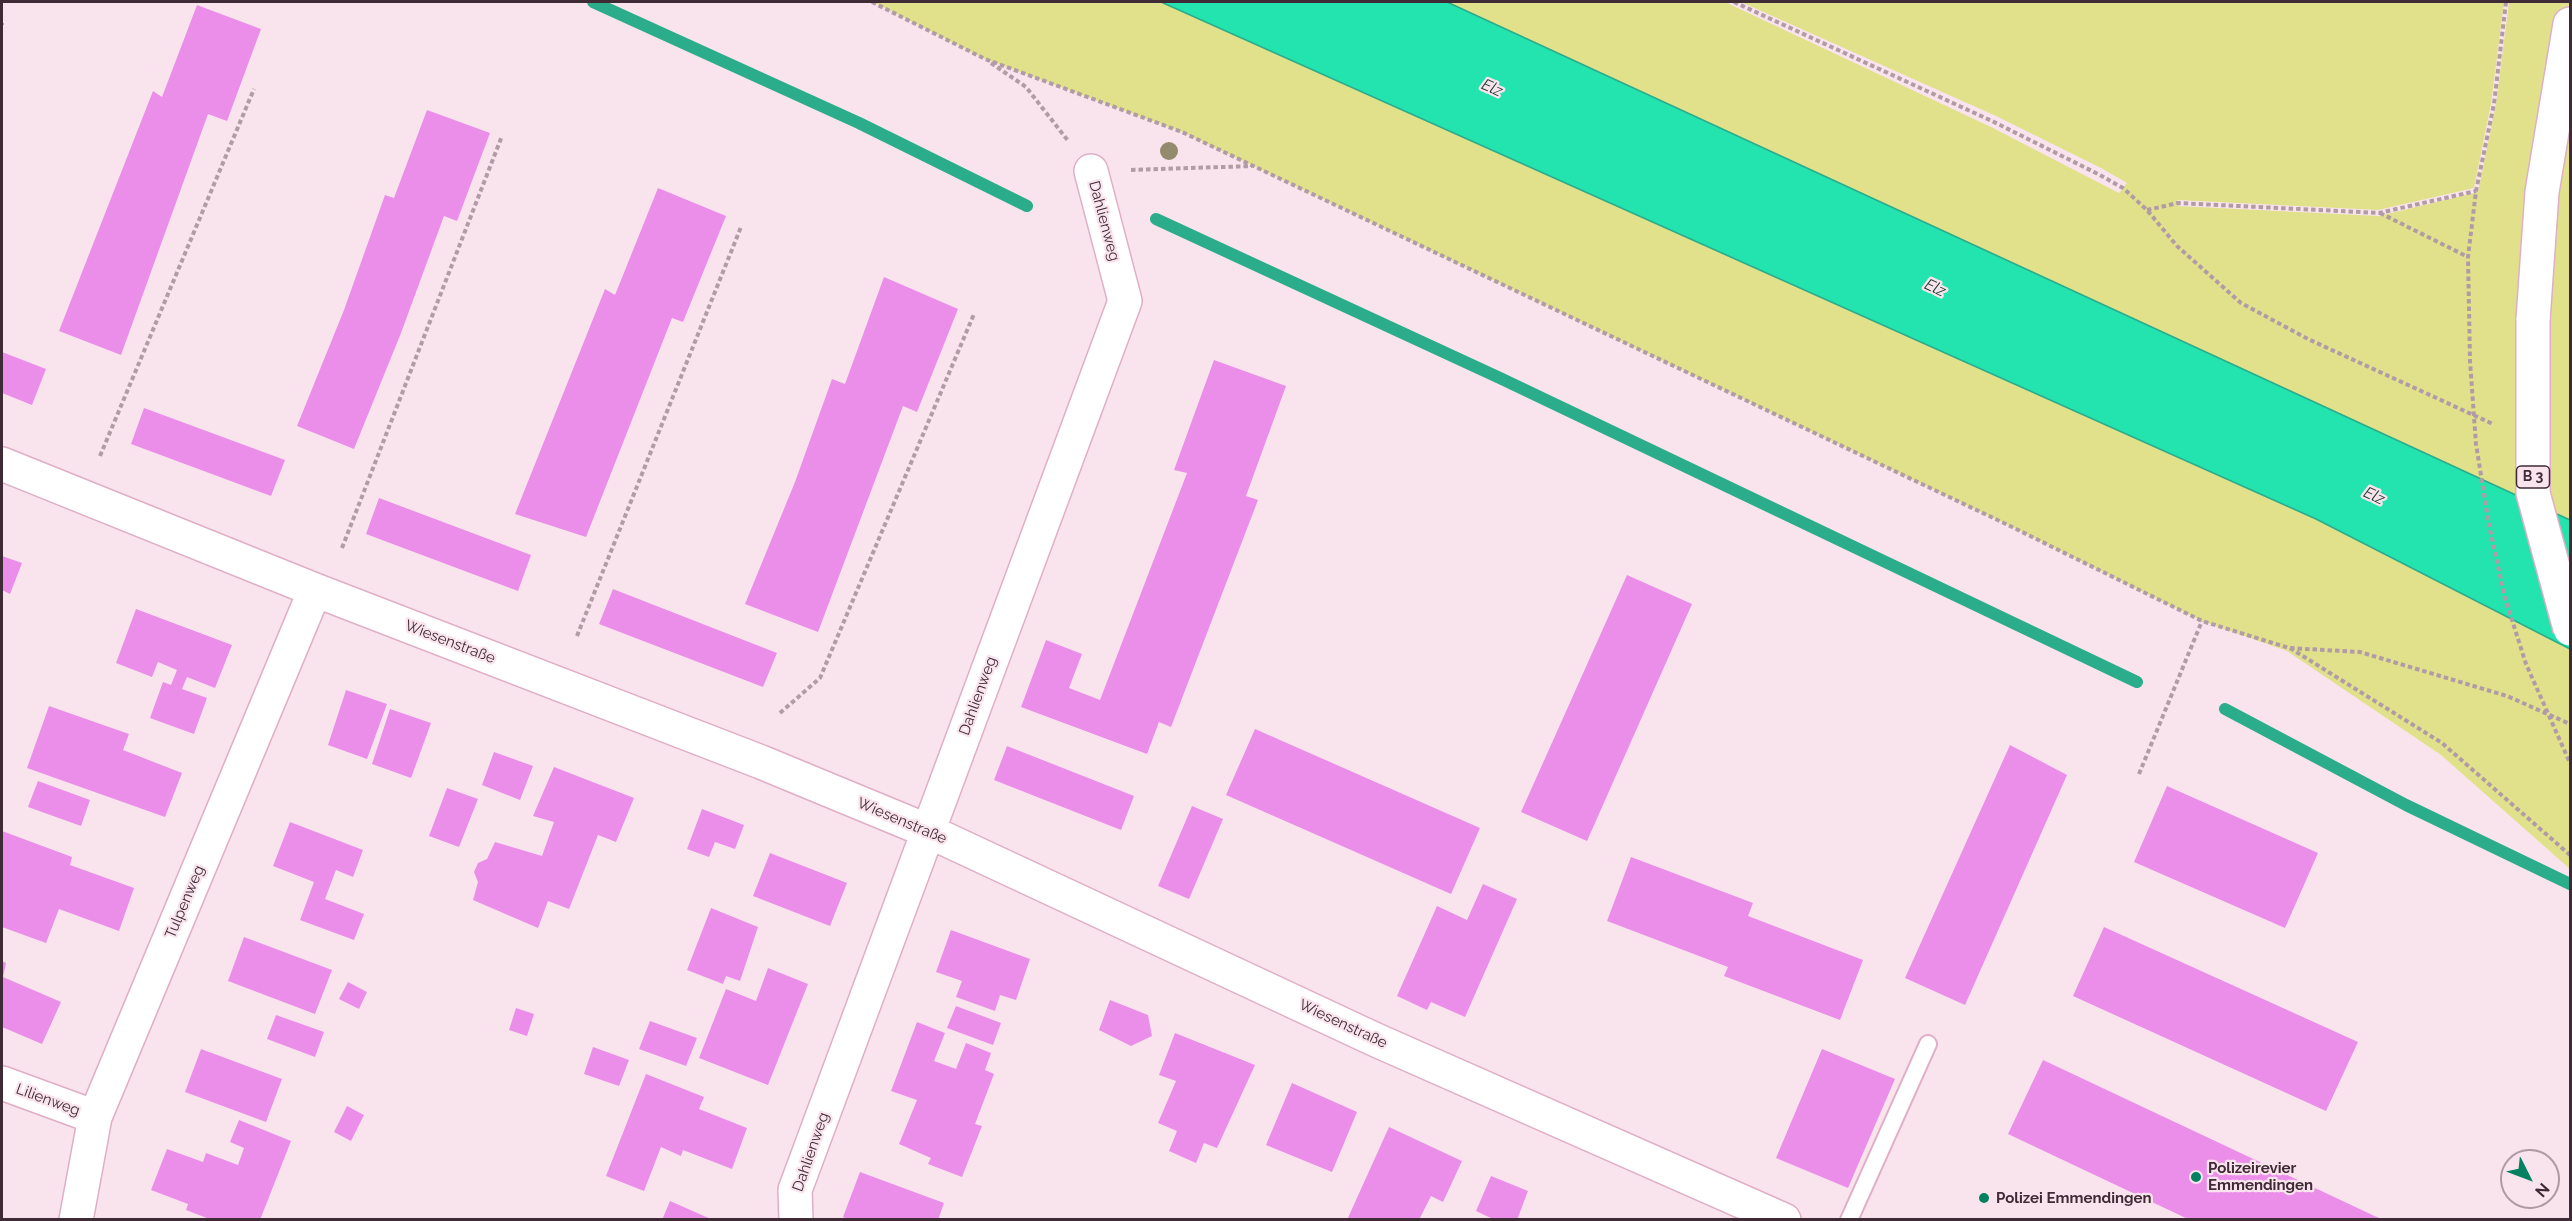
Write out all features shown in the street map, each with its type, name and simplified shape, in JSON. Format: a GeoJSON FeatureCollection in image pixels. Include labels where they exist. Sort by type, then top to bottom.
{"type":"FeatureCollection","features":[{"type":"Feature","properties":{"kind":"street","name":"B 3"},"geometry":{"type":"LineString","coordinates":[[2571,24],[2542,192],[2533,320],[2533,493],[2571,629]]}},
{"type":"Feature","properties":{"kind":"street","name":"Dahlienweg"},"geometry":{"type":"LineString","coordinates":[[796,1220],[795,1190],[1125,301],[1092,171]]}},
{"type":"Feature","properties":{"kind":"street","name":"Wiesenstraße"},"geometry":{"type":"LineString","coordinates":[[2,464],[315,590],[761,762],[928,831],[1376,1040],[1784,1220]]}},
{"type":"Feature","properties":{"kind":"street","name":"Tulpenweg"},"geometry":{"type":"LineString","coordinates":[[76,1220],[95,1118],[315,590]]}},
{"type":"Feature","properties":{"kind":"street","name":"Lilienweg"},"geometry":{"type":"LineString","coordinates":[[2,1083],[95,1118]]}},
{"type":"Feature","properties":{"kind":"lane"},"geometry":{"type":"LineString","coordinates":[[1849,1220],[1928,1044]]}},
{"type":"Feature","properties":{"kind":"path"},"geometry":{"type":"LineString","coordinates":[[873,2],[985,59],[1182,132],[1987,515],[2202,621],[2289,648],[2360,652],[2507,696],[2571,724]]}},
{"type":"Feature","properties":{"kind":"path"},"geometry":{"type":"LineString","coordinates":[[1734,2],[1994,122],[2098,174],[2123,188],[2147,210],[2177,246],[2241,303],[2308,339],[2497,426]]}},
{"type":"Feature","properties":{"kind":"path"},"geometry":{"type":"LineString","coordinates":[[2468,292],[2468,257],[2476,190],[2494,104],[2506,2]]}},
{"type":"Feature","properties":{"kind":"path"},"geometry":{"type":"LineString","coordinates":[[985,59],[1026,87],[1092,171],[1254,166]]}},
{"type":"Feature","properties":{"kind":"path"},"geometry":{"type":"LineString","coordinates":[[100,456],[254,89]]}},
{"type":"Feature","properties":{"kind":"path"},"geometry":{"type":"LineString","coordinates":[[342,548],[502,136]]}},
{"type":"Feature","properties":{"kind":"path"},"geometry":{"type":"LineString","coordinates":[[2147,210],[2178,203],[2379,213],[2476,190]]}},
{"type":"Feature","properties":{"kind":"path"},"geometry":{"type":"LineString","coordinates":[[2379,213],[2468,257]]}},
{"type":"Feature","properties":{"kind":"path"},"geometry":{"type":"LineString","coordinates":[[576,636],[741,227]]}},
{"type":"Feature","properties":{"kind":"path"},"geometry":{"type":"LineString","coordinates":[[780,713],[820,678],[974,314]]}},
{"type":"Feature","properties":{"kind":"path"},"geometry":{"type":"LineString","coordinates":[[2139,774],[2202,621]]}},
{"type":"Feature","properties":{"kind":"path"},"geometry":{"type":"LineString","coordinates":[[2289,648],[2442,743],[2571,855]]}},
{"type":"Feature","properties":{"kind":"shaded area"},"geometry":{"type":"Polygon","coordinates":[[[873,2],[1161,2],[2316,519],[2570,649],[2570,869],[2441,755],[2287,651],[2202,621],[2008,525],[1182,132],[985,59],[873,2]]]}},
{"type":"Feature","properties":{"kind":"shaded area"},"geometry":{"type":"Polygon","coordinates":[[[1447,2],[1725,2],[1991,127],[2119,193],[2127,183],[2101,168],[1996,116],[1741,2],[2504,2],[2491,104],[2474,188],[2378,210],[2177,200],[2178,206],[2379,216],[2478,192],[2496,104],[2509,2],[2570,2],[2570,520],[1447,2]]]}},
{"type":"Feature","properties":{"kind":"water","name":"Elz"},"geometry":{"type":"Polygon","coordinates":[[[1161,2],[1447,2],[2570,520],[2570,649],[2316,519],[1161,2]]]}},
{"type":"Feature","properties":{"kind":"building"},"geometry":{"type":"Polygon","coordinates":[[[197,5],[261,29],[227,121],[208,114],[121,355],[59,331],[153,91],[162,97],[197,5]]]}},
{"type":"Feature","properties":{"kind":"building"},"geometry":{"type":"Polygon","coordinates":[[[427,110],[490,133],[457,221],[444,216],[401,333],[354,449],[297,426],[344,310],[385,195],[394,198],[427,110]]]}},
{"type":"Feature","properties":{"kind":"building"},"geometry":{"type":"Polygon","coordinates":[[[658,188],[726,216],[683,322],[672,318],[586,537],[515,514],[605,289],[615,295],[658,188]]]}},
{"type":"Feature","properties":{"kind":"building"},"geometry":{"type":"Polygon","coordinates":[[[884,277],[958,309],[917,412],[903,406],[818,632],[745,604],[795,482],[832,379],[845,384],[884,277]]]}},
{"type":"Feature","properties":{"kind":"building"},"geometry":{"type":"Polygon","coordinates":[[[2,352],[46,369],[32,405],[2,393],[2,352]]]}},
{"type":"Feature","properties":{"kind":"building"},"geometry":{"type":"Polygon","coordinates":[[[1214,360],[1286,386],[1246,496],[1258,500],[1171,727],[1159,722],[1147,754],[1021,707],[1046,640],[1082,654],[1069,688],[1100,700],[1187,473],[1174,470],[1214,360]]]}},
{"type":"Feature","properties":{"kind":"building"},"geometry":{"type":"Polygon","coordinates":[[[144,408],[285,460],[271,496],[131,444],[144,408]]]}},
{"type":"Feature","properties":{"kind":"building"},"geometry":{"type":"Polygon","coordinates":[[[379,498],[531,555],[518,591],[366,534],[379,498]]]}},
{"type":"Feature","properties":{"kind":"building"},"geometry":{"type":"Polygon","coordinates":[[[2,556],[22,563],[10,594],[2,590],[2,556]]]}},
{"type":"Feature","properties":{"kind":"building"},"geometry":{"type":"Polygon","coordinates":[[[1627,575],[1692,604],[1587,841],[1521,812],[1627,575]]]}},
{"type":"Feature","properties":{"kind":"building"},"geometry":{"type":"Polygon","coordinates":[[[613,589],[777,653],[763,687],[599,624],[613,589]]]}},
{"type":"Feature","properties":{"kind":"building"},"geometry":{"type":"Polygon","coordinates":[[[136,609],[232,645],[215,688],[187,677],[182,689],[207,698],[194,734],[150,718],[163,682],[171,685],[177,670],[158,662],[152,677],[116,663],[136,609]]]}},
{"type":"Feature","properties":{"kind":"building"},"geometry":{"type":"Polygon","coordinates":[[[346,690],[387,704],[367,759],[328,745],[346,690]]]}},
{"type":"Feature","properties":{"kind":"building"},"geometry":{"type":"Polygon","coordinates":[[[49,706],[129,734],[123,750],[182,773],[165,817],[27,768],[49,706]]]}},
{"type":"Feature","properties":{"kind":"building"},"geometry":{"type":"Polygon","coordinates":[[[390,709],[431,723],[411,778],[372,764],[390,709]]]}},
{"type":"Feature","properties":{"kind":"building"},"geometry":{"type":"Polygon","coordinates":[[[1255,729],[1480,828],[1451,894],[1226,795],[1255,729]]]}},
{"type":"Feature","properties":{"kind":"building"},"geometry":{"type":"Polygon","coordinates":[[[2010,745],[2067,775],[1965,1005],[1905,978],[2010,745]]]}},
{"type":"Feature","properties":{"kind":"building"},"geometry":{"type":"Polygon","coordinates":[[[1007,746],[1134,796],[1121,830],[994,780],[1007,746]]]}},
{"type":"Feature","properties":{"kind":"building"},"geometry":{"type":"Polygon","coordinates":[[[494,752],[533,766],[520,800],[482,785],[494,752]]]}},
{"type":"Feature","properties":{"kind":"building"},"geometry":{"type":"Polygon","coordinates":[[[554,767],[634,798],[616,842],[598,835],[569,909],[548,901],[538,928],[473,900],[478,882],[474,872],[478,863],[487,859],[495,842],[542,856],[554,822],[533,816],[554,767]]]}},
{"type":"Feature","properties":{"kind":"building"},"geometry":{"type":"Polygon","coordinates":[[[38,781],[90,800],[81,826],[28,807],[38,781]]]}},
{"type":"Feature","properties":{"kind":"building"},"geometry":{"type":"Polygon","coordinates":[[[2167,786],[2318,853],[2285,928],[2134,862],[2167,786]]]}},
{"type":"Feature","properties":{"kind":"building"},"geometry":{"type":"Polygon","coordinates":[[[447,788],[478,799],[459,847],[429,836],[447,788]]]}},
{"type":"Feature","properties":{"kind":"building"},"geometry":{"type":"Polygon","coordinates":[[[1192,806],[1223,819],[1189,899],[1158,886],[1192,806]]]}},
{"type":"Feature","properties":{"kind":"building"},"geometry":{"type":"Polygon","coordinates":[[[702,809],[744,825],[735,849],[715,842],[709,857],[687,849],[702,809]]]}},
{"type":"Feature","properties":{"kind":"building"},"geometry":{"type":"Polygon","coordinates":[[[290,822],[363,850],[353,877],[336,870],[325,899],[364,914],[354,940],[300,920],[314,882],[273,866],[290,822]]]}},
{"type":"Feature","properties":{"kind":"building"},"geometry":{"type":"Polygon","coordinates":[[[2,831],[72,857],[70,865],[134,888],[119,931],[59,909],[46,943],[2,927],[2,831]]]}},
{"type":"Feature","properties":{"kind":"building"},"geometry":{"type":"Polygon","coordinates":[[[770,853],[847,883],[830,926],[753,896],[770,853]]]}},
{"type":"Feature","properties":{"kind":"building"},"geometry":{"type":"Polygon","coordinates":[[[1631,857],[1753,903],[1748,916],[1863,960],[1840,1020],[1724,976],[1728,967],[1607,921],[1631,857]]]}},
{"type":"Feature","properties":{"kind":"building"},"geometry":{"type":"Polygon","coordinates":[[[1483,884],[1517,899],[1465,1017],[1431,1002],[1427,1010],[1397,996],[1437,906],[1467,920],[1483,884]]]}},
{"type":"Feature","properties":{"kind":"building"},"geometry":{"type":"Polygon","coordinates":[[[711,908],[758,927],[740,981],[726,976],[723,984],[687,970],[711,908]]]}},
{"type":"Feature","properties":{"kind":"building"},"geometry":{"type":"Polygon","coordinates":[[[2104,927],[2358,1042],[2326,1111],[2073,996],[2104,927]]]}},
{"type":"Feature","properties":{"kind":"building"},"geometry":{"type":"Polygon","coordinates":[[[951,930],[1030,959],[1016,1000],[1000,995],[995,1011],[956,997],[962,981],[936,972],[951,930]]]}},
{"type":"Feature","properties":{"kind":"building"},"geometry":{"type":"Polygon","coordinates":[[[244,937],[332,970],[315,1014],[228,981],[244,937]]]}},
{"type":"Feature","properties":{"kind":"building"},"geometry":{"type":"Polygon","coordinates":[[[2,961],[6,963],[3,977],[61,1002],[42,1044],[2,1027],[2,961]]]}},
{"type":"Feature","properties":{"kind":"building"},"geometry":{"type":"Polygon","coordinates":[[[768,968],[808,984],[768,1085],[699,1058],[726,989],[756,1001],[768,968]]]}},
{"type":"Feature","properties":{"kind":"building"},"geometry":{"type":"Polygon","coordinates":[[[348,982],[367,992],[359,1009],[339,999],[348,982]]]}},
{"type":"Feature","properties":{"kind":"building"},"geometry":{"type":"Polygon","coordinates":[[[1110,1000],[1148,1015],[1152,1036],[1131,1046],[1099,1030],[1110,1000]]]}},
{"type":"Feature","properties":{"kind":"building"},"geometry":{"type":"Polygon","coordinates":[[[956,1006],[1001,1023],[993,1045],[947,1028],[956,1006]]]}},
{"type":"Feature","properties":{"kind":"building"},"geometry":{"type":"Polygon","coordinates":[[[516,1008],[534,1014],[527,1036],[509,1030],[516,1008]]]}},
{"type":"Feature","properties":{"kind":"building"},"geometry":{"type":"Polygon","coordinates":[[[276,1015],[324,1032],[315,1057],[267,1039],[276,1015]]]}},
{"type":"Feature","properties":{"kind":"building"},"geometry":{"type":"Polygon","coordinates":[[[650,1021],[697,1038],[686,1066],[639,1049],[650,1021]]]}},
{"type":"Feature","properties":{"kind":"building"},"geometry":{"type":"Polygon","coordinates":[[[917,1022],[945,1033],[934,1061],[956,1069],[966,1043],[991,1053],[985,1070],[994,1074],[975,1124],[982,1126],[962,1177],[928,1164],[931,1158],[899,1144],[917,1100],[891,1091],[917,1022]]]}},
{"type":"Feature","properties":{"kind":"building"},"geometry":{"type":"Polygon","coordinates":[[[1175,1033],[1255,1065],[1217,1148],[1204,1143],[1196,1163],[1169,1151],[1177,1131],[1158,1123],[1176,1081],[1159,1075],[1175,1033]]]}},
{"type":"Feature","properties":{"kind":"building"},"geometry":{"type":"Polygon","coordinates":[[[593,1047],[629,1060],[619,1086],[584,1074],[593,1047]]]}},
{"type":"Feature","properties":{"kind":"building"},"geometry":{"type":"Polygon","coordinates":[[[201,1049],[282,1079],[266,1122],[185,1092],[201,1049]]]}},
{"type":"Feature","properties":{"kind":"building"},"geometry":{"type":"Polygon","coordinates":[[[1822,1049],[1895,1079],[1848,1188],[1776,1158],[1822,1049]]]}},
{"type":"Feature","properties":{"kind":"building","name":"Polizeirevier Emmendingen"},"geometry":{"type":"Polygon","coordinates":[[[2043,1060],[2383,1220],[2190,1220],[2008,1134],[2043,1060]]]}},
{"type":"Feature","properties":{"kind":"building"},"geometry":{"type":"Polygon","coordinates":[[[646,1074],[704,1097],[699,1109],[747,1128],[732,1169],[683,1150],[681,1156],[661,1147],[644,1191],[606,1176],[646,1074]]]}},
{"type":"Feature","properties":{"kind":"building"},"geometry":{"type":"Polygon","coordinates":[[[1292,1083],[1357,1112],[1332,1172],[1266,1145],[1292,1083]]]}},
{"type":"Feature","properties":{"kind":"building"},"geometry":{"type":"Polygon","coordinates":[[[347,1106],[364,1115],[351,1141],[334,1132],[347,1106]]]}},
{"type":"Feature","properties":{"kind":"building"},"geometry":{"type":"Polygon","coordinates":[[[239,1120],[291,1141],[260,1220],[212,1220],[186,1210],[188,1204],[151,1190],[167,1149],[203,1162],[206,1153],[238,1165],[244,1148],[230,1142],[239,1120]]]}},
{"type":"Feature","properties":{"kind":"building"},"geometry":{"type":"Polygon","coordinates":[[[1389,1127],[1462,1161],[1443,1202],[1431,1196],[1419,1220],[1347,1220],[1389,1127]]]}},
{"type":"Feature","properties":{"kind":"building"},"geometry":{"type":"Polygon","coordinates":[[[860,1172],[944,1203],[938,1220],[850,1220],[843,1217],[860,1172]]]}},
{"type":"Feature","properties":{"kind":"building"},"geometry":{"type":"Polygon","coordinates":[[[1491,1176],[1528,1191],[1517,1220],[1495,1220],[1476,1211],[1491,1176]]]}},
{"type":"Feature","properties":{"kind":"building"},"geometry":{"type":"Polygon","coordinates":[[[670,1201],[713,1220],[662,1220],[670,1201]]]}},
{"type":"Feature","properties":{"kind":"waterway"},"geometry":{"type":"LineString","coordinates":[[593,2],[859,123],[1027,206]]}},
{"type":"Feature","properties":{"kind":"waterway"},"geometry":{"type":"LineString","coordinates":[[1156,219],[1502,379],[2137,682]]}},
{"type":"Feature","properties":{"kind":"waterway"},"geometry":{"type":"LineString","coordinates":[[2225,709],[2406,805],[2570,884]]}},
{"type":"Feature","properties":{"kind":"place","name":"Polizeirevier Emmendingen"},"geometry":{"type":"Point","coordinates":[2196,1177]}},
{"type":"Feature","properties":{"kind":"place","name":"Polizei Emmendingen"},"geometry":{"type":"Point","coordinates":[1984,1198]}}]}
